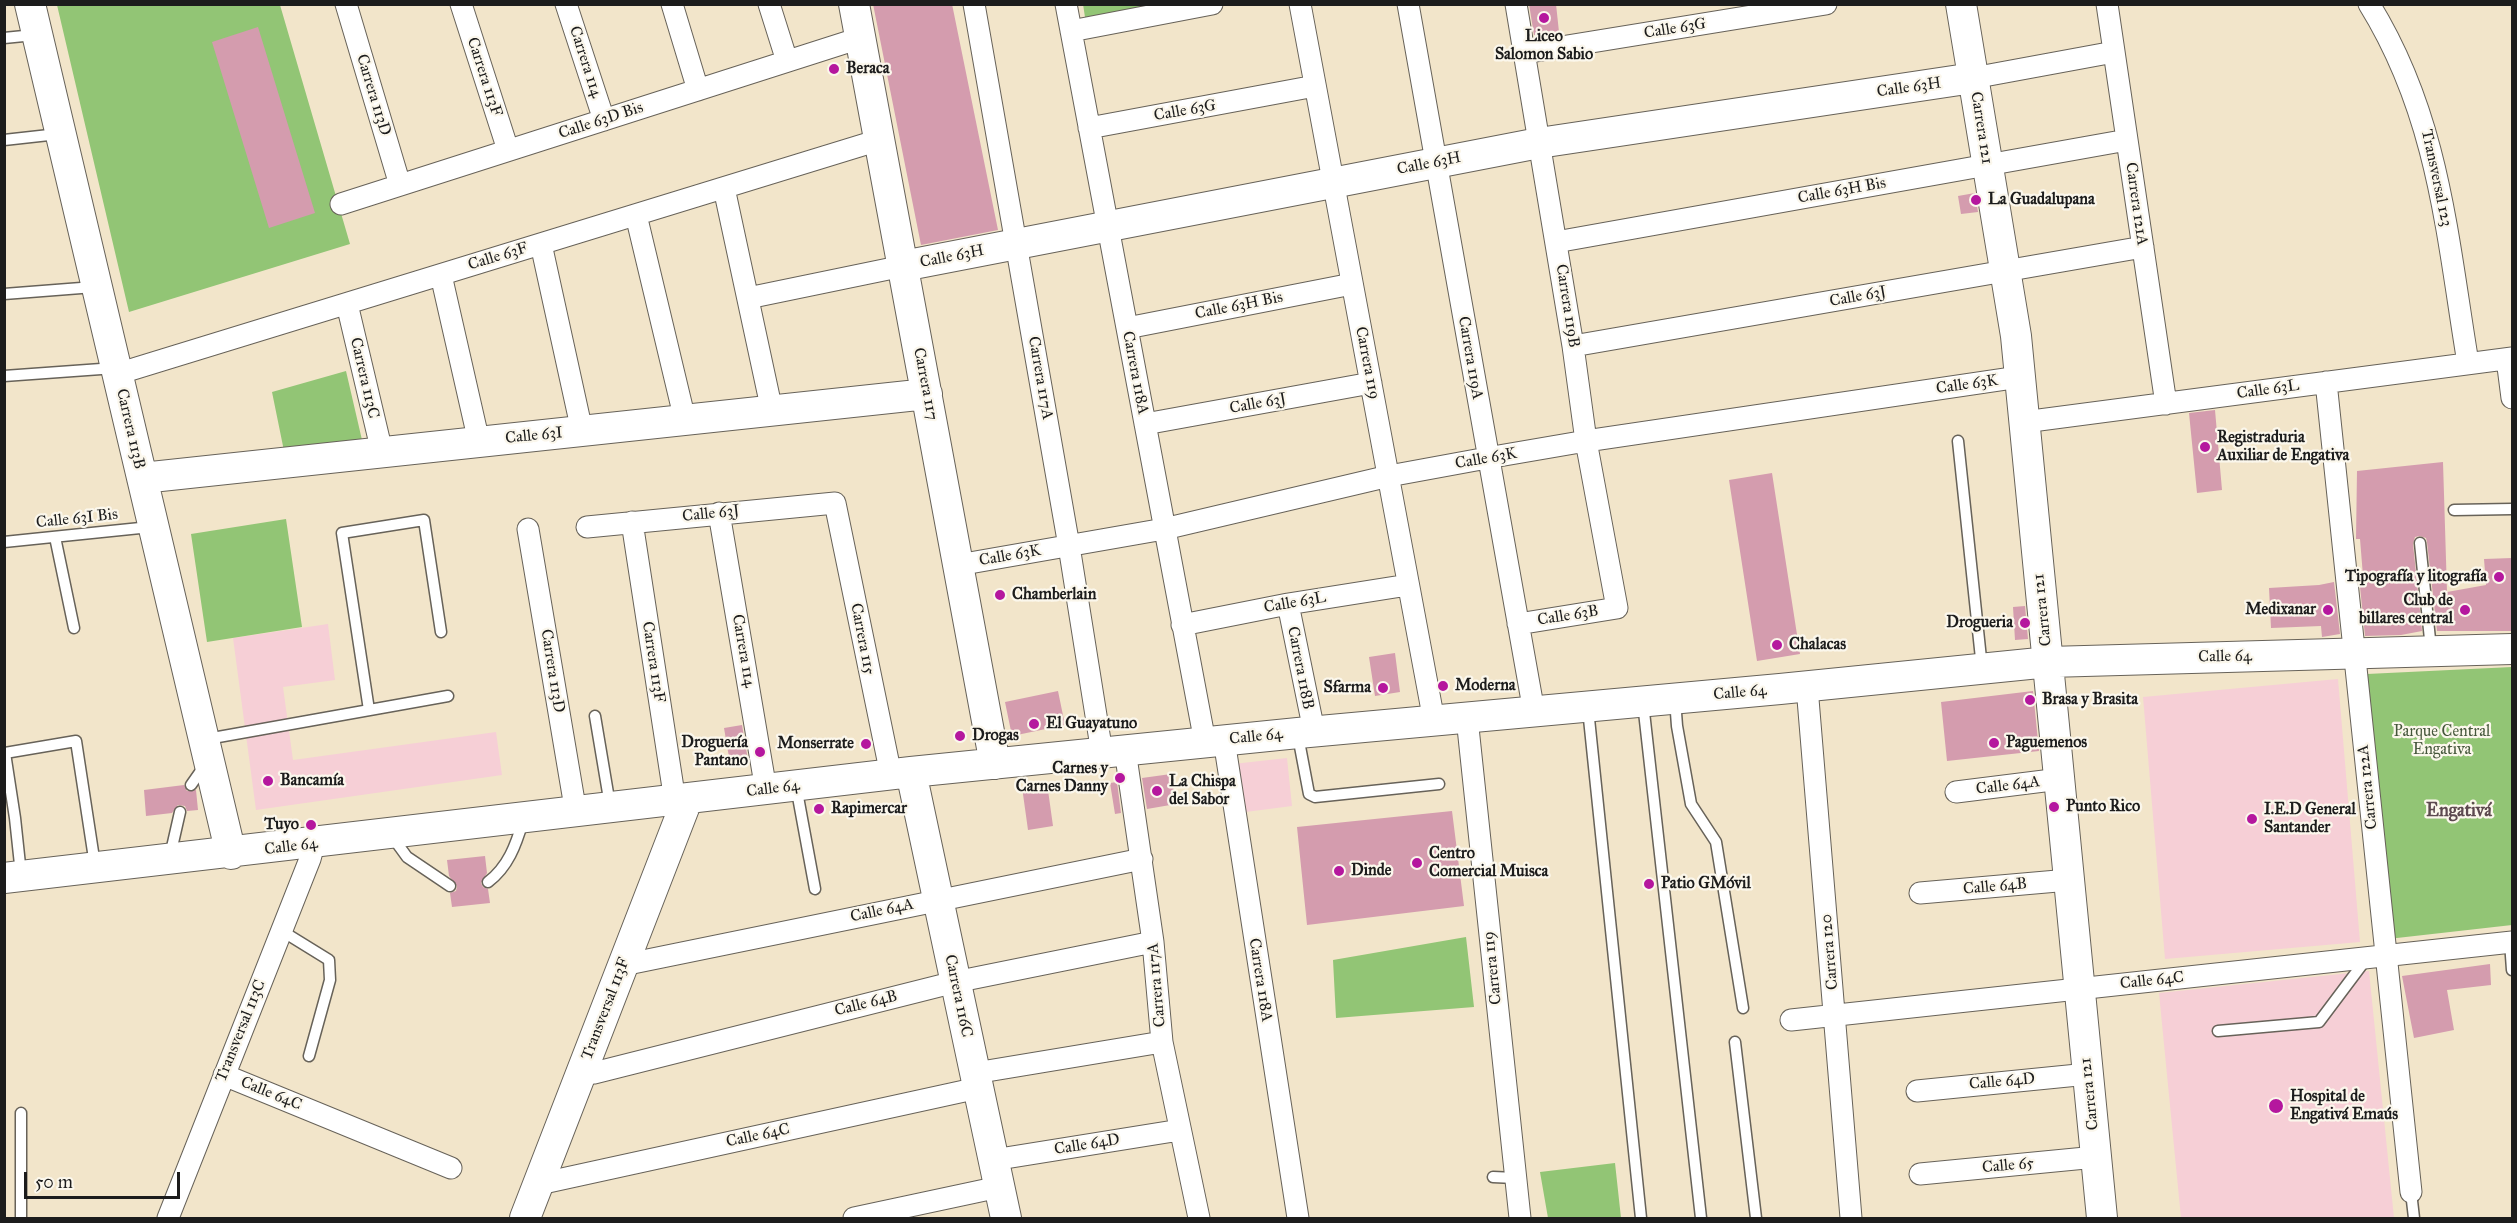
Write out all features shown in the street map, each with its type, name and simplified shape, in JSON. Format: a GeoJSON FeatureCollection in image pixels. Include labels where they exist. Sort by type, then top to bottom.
{"type":"FeatureCollection","features":[{"type":"Feature","properties":{"kind":"street","name":"Carrera 113B"},"geometry":{"type":"LineString","coordinates":[[30,4],[231,854]]}},
{"type":"Feature","properties":{"kind":"street","name":"Carrera 113D"},"geometry":{"type":"LineString","coordinates":[[346,4],[400,185]]}},
{"type":"Feature","properties":{"kind":"street","name":"Carrera 113F"},"geometry":{"type":"LineString","coordinates":[[461,4],[508,150]]}},
{"type":"Feature","properties":{"kind":"street","name":"Carrera 114"},"geometry":{"type":"LineString","coordinates":[[567,4],[604,120]]}},
{"type":"Feature","properties":{"kind":"street"},"geometry":{"type":"LineString","coordinates":[[672,4],[698,90]]}},
{"type":"Feature","properties":{"kind":"street"},"geometry":{"type":"LineString","coordinates":[[769,4],[787,61]]}},
{"type":"Feature","properties":{"kind":"street","name":"Carrera 117"},"geometry":{"type":"LineString","coordinates":[[854,4],[995,764]]}},
{"type":"Feature","properties":{"kind":"street","name":"Carrera 117A"},"geometry":{"type":"LineString","coordinates":[[974,4],[1069,546],[1113,752],[1142,859],[1153,942],[1162,1042],[1199,1218]]}},
{"type":"Feature","properties":{"kind":"street","name":"Carrera 118A"},"geometry":{"type":"LineString","coordinates":[[1066,4],[1182,625],[1214,742],[1298,1218]]}},
{"type":"Feature","properties":{"kind":"street"},"geometry":{"type":"LineString","coordinates":[[1071,31],[1212,4]]}},
{"type":"Feature","properties":{"kind":"street","name":"Carrera 119"},"geometry":{"type":"LineString","coordinates":[[1300,4],[1434,721]]}},
{"type":"Feature","properties":{"kind":"street","name":"Carrera 119A"},"geometry":{"type":"LineString","coordinates":[[1408,4],[1534,712]]}},
{"type":"Feature","properties":{"kind":"street","name":"Carrera 119B"},"geometry":{"type":"LineString","coordinates":[[1516,4],[1574,346],[1586,441],[1617,608]]}},
{"type":"Feature","properties":{"kind":"street","name":"Calle 63G"},"geometry":{"type":"LineString","coordinates":[[1524,53],[1826,4]]}},
{"type":"Feature","properties":{"kind":"street","name":"Carrera 121"},"geometry":{"type":"LineString","coordinates":[[1961,4],[2016,336],[2102,1218]]}},
{"type":"Feature","properties":{"kind":"street","name":"Carrera 121A"},"geometry":{"type":"LineString","coordinates":[[2107,4],[2166,404]]}},
{"type":"Feature","properties":{"kind":"street","name":"Transversal 123"},"geometry":{"type":"LineString","coordinates":[[2369,4],[2403,68],[2423,118],[2437,168],[2468,363]]}},
{"type":"Feature","properties":{"kind":"street","name":"Calle 63D Bis"},"geometry":{"type":"LineString","coordinates":[[341,204],[860,38]]}},
{"type":"Feature","properties":{"kind":"street","name":"Calle 63H"},"geometry":{"type":"LineString","coordinates":[[748,298],[1539,143],[1973,78],[2114,52]]}},
{"type":"Feature","properties":{"kind":"street","name":"Calle 63G"},"geometry":{"type":"LineString","coordinates":[[1089,128],[1316,86]]}},
{"type":"Feature","properties":{"kind":"street","name":"Calle 63F"},"geometry":{"type":"LineString","coordinates":[[117,371],[347,304],[879,140]]}},
{"type":"Feature","properties":{"kind":"street","name":"Calle 63H Bis"},"geometry":{"type":"LineString","coordinates":[[1556,242],[2127,140]]}},
{"type":"Feature","properties":{"kind":"street"},"geometry":{"type":"LineString","coordinates":[[724,188],[772,411]]}},
{"type":"Feature","properties":{"kind":"street"},"geometry":{"type":"LineString","coordinates":[[636,215],[685,420]]}},
{"type":"Feature","properties":{"kind":"street"},"geometry":{"type":"LineString","coordinates":[[541,244],[582,431]]}},
{"type":"Feature","properties":{"kind":"street","name":"Calle 63J"},"geometry":{"type":"LineString","coordinates":[[1574,346],[2143,247]]}},
{"type":"Feature","properties":{"kind":"street"},"geometry":{"type":"LineString","coordinates":[[441,275],[479,442]]}},
{"type":"Feature","properties":{"kind":"street","name":"Calle 63H Bis"},"geometry":{"type":"LineString","coordinates":[[1126,328],[1352,284]]}},
{"type":"Feature","properties":{"kind":"street","name":"Carrera 113C"},"geometry":{"type":"LineString","coordinates":[[347,304],[382,452]]}},
{"type":"Feature","properties":{"kind":"street"},"geometry":{"type":"LineString","coordinates":[[2510,358],[2512,398]]}},
{"type":"Feature","properties":{"kind":"street","name":"Calle 63L"},"geometry":{"type":"LineString","coordinates":[[2024,422],[2510,358]]}},
{"type":"Feature","properties":{"kind":"street","name":"Calle 63K"},"geometry":{"type":"LineString","coordinates":[[958,565],[1164,530],[1389,476],[1487,458],[1586,441],[2019,377]]}},
{"type":"Feature","properties":{"kind":"street","name":"Carrera 122A"},"geometry":{"type":"LineString","coordinates":[[2326,382],[2354,654],[2376,957],[2411,1192]]}},
{"type":"Feature","properties":{"kind":"street","name":"Calle 63J"},"geometry":{"type":"LineString","coordinates":[[1145,424],[1371,383]]}},
{"type":"Feature","properties":{"kind":"street","name":"Calle 63I"},"geometry":{"type":"LineString","coordinates":[[142,478],[927,394]]}},
{"type":"Feature","properties":{"kind":"street","name":"Calle 63J"},"geometry":{"type":"LineString","coordinates":[[587,527],[835,503]]}},
{"type":"Feature","properties":{"kind":"street","name":"Carrera 115"},"geometry":{"type":"LineString","coordinates":[[835,503],[901,774]]}},
{"type":"Feature","properties":{"kind":"street","name":"Carrera 114"},"geometry":{"type":"LineString","coordinates":[[719,513],[766,790]]}},
{"type":"Feature","properties":{"kind":"street","name":"Carrera 113F"},"geometry":{"type":"LineString","coordinates":[[632,522],[681,800]]}},
{"type":"Feature","properties":{"kind":"street","name":"Carrera 113D"},"geometry":{"type":"LineString","coordinates":[[528,529],[576,813]]}},
{"type":"Feature","properties":{"kind":"street","name":"Calle 63L"},"geometry":{"type":"LineString","coordinates":[[1182,625],[1288,604],[1408,585]]}},
{"type":"Feature","properties":{"kind":"street","name":"Carrera 118B"},"geometry":{"type":"LineString","coordinates":[[1288,604],[1306,732]]}},
{"type":"Feature","properties":{"kind":"street","name":"Calle 63B"},"geometry":{"type":"LineString","coordinates":[[1518,624],[1617,608]]}},
{"type":"Feature","properties":{"kind":"street","name":"Calle 64"},"geometry":{"type":"LineString","coordinates":[[13,877],[231,854],[995,764],[1306,732],[1807,687],[2049,662],[2512,649]]}},
{"type":"Feature","properties":{"kind":"street","name":"Carrera 120"},"geometry":{"type":"LineString","coordinates":[[1807,687],[1851,1218]]}},
{"type":"Feature","properties":{"kind":"street","name":"Carrera 119"},"geometry":{"type":"LineString","coordinates":[[1467,718],[1520,1218]]}},
{"type":"Feature","properties":{"kind":"street","name":"Carrera 116C"},"geometry":{"type":"LineString","coordinates":[[901,774],[938,899],[1006,1218]]}},
{"type":"Feature","properties":{"kind":"street","name":"Calle 64A"},"geometry":{"type":"LineString","coordinates":[[1956,792],[2060,779]]}},
{"type":"Feature","properties":{"kind":"street","name":"Transversal 113F"},"geometry":{"type":"LineString","coordinates":[[525,1218],[624,965],[681,800]]}},
{"type":"Feature","properties":{"kind":"street","name":"Transversal 113C"},"geometry":{"type":"LineString","coordinates":[[168,1218],[310,860],[314,844]]}},
{"type":"Feature","properties":{"kind":"street","name":"Calle 64A"},"geometry":{"type":"LineString","coordinates":[[624,965],[1142,859]]}},
{"type":"Feature","properties":{"kind":"street","name":"Calle 64B"},"geometry":{"type":"LineString","coordinates":[[1920,893],[2069,880]]}},
{"type":"Feature","properties":{"kind":"street","name":"Calle 64B"},"geometry":{"type":"LineString","coordinates":[[581,1074],[606,1070],[955,982],[1153,942]]}},
{"type":"Feature","properties":{"kind":"street","name":"Calle 64C"},"geometry":{"type":"LineString","coordinates":[[1791,1020],[2511,942]]}},
{"type":"Feature","properties":{"kind":"street","name":"Calle 64C"},"geometry":{"type":"LineString","coordinates":[[539,1184],[976,1081],[1162,1042]]}},
{"type":"Feature","properties":{"kind":"street","name":"Calle 64D"},"geometry":{"type":"LineString","coordinates":[[1917,1090],[2088,1074]]}},
{"type":"Feature","properties":{"kind":"street","name":"Calle 64C"},"geometry":{"type":"LineString","coordinates":[[224,1075],[451,1168]]}},
{"type":"Feature","properties":{"kind":"street","name":"Calle 64D"},"geometry":{"type":"LineString","coordinates":[[854,1218],[996,1174],[1180,1130]]}},
{"type":"Feature","properties":{"kind":"street","name":"Calle 65"},"geometry":{"type":"LineString","coordinates":[[1920,1174],[2096,1157]]}},
{"type":"Feature","properties":{"kind":"lane"},"geometry":{"type":"LineString","coordinates":[[4,38],[37,34]]}},
{"type":"Feature","properties":{"kind":"lane"},"geometry":{"type":"LineString","coordinates":[[4,140],[60,134]]}},
{"type":"Feature","properties":{"kind":"lane"},"geometry":{"type":"LineString","coordinates":[[4,294],[97,287]]}},
{"type":"Feature","properties":{"kind":"lane","name":"Calle 63F"},"geometry":{"type":"LineString","coordinates":[[4,376],[117,371]]}},
{"type":"Feature","properties":{"kind":"lane"},"geometry":{"type":"LineString","coordinates":[[1958,441],[1982,669]]}},
{"type":"Feature","properties":{"kind":"lane"},"geometry":{"type":"LineString","coordinates":[[2454,510],[2512,509]]}},
{"type":"Feature","properties":{"kind":"lane"},"geometry":{"type":"LineString","coordinates":[[369,710],[342,533],[424,520],[441,632]]}},
{"type":"Feature","properties":{"kind":"lane","name":"Calle 63I Bis"},"geometry":{"type":"LineString","coordinates":[[4,542],[153,526]]}},
{"type":"Feature","properties":{"kind":"lane"},"geometry":{"type":"LineString","coordinates":[[55,537],[74,628]]}},
{"type":"Feature","properties":{"kind":"lane"},"geometry":{"type":"LineString","coordinates":[[2420,543],[2432,652]]}},
{"type":"Feature","properties":{"kind":"lane"},"geometry":{"type":"LineString","coordinates":[[191,785],[206,750],[369,710],[448,696]]}},
{"type":"Feature","properties":{"kind":"lane"},"geometry":{"type":"LineString","coordinates":[[1675,699],[1677,726],[1691,804],[1716,842],[1743,1008]]}},
{"type":"Feature","properties":{"kind":"lane"},"geometry":{"type":"LineString","coordinates":[[1643,702],[1701,1218]]}},
{"type":"Feature","properties":{"kind":"lane"},"geometry":{"type":"LineString","coordinates":[[1588,707],[1641,1218]]}},
{"type":"Feature","properties":{"kind":"lane"},"geometry":{"type":"LineString","coordinates":[[595,716],[610,809]]}},
{"type":"Feature","properties":{"kind":"lane"},"geometry":{"type":"LineString","coordinates":[[1306,732],[1305,781],[1309,794],[1315,797],[1439,784]]}},
{"type":"Feature","properties":{"kind":"lane"},"geometry":{"type":"LineString","coordinates":[[13,877],[15,818],[5,753],[76,741],[96,868]]}},
{"type":"Feature","properties":{"kind":"lane"},"geometry":{"type":"LineString","coordinates":[[796,786],[815,889]]}},
{"type":"Feature","properties":{"kind":"lane"},"geometry":{"type":"LineString","coordinates":[[168,861],[180,812]]}},
{"type":"Feature","properties":{"kind":"lane"},"geometry":{"type":"LineString","coordinates":[[488,882],[498,874],[510,857],[523,819]]}},
{"type":"Feature","properties":{"kind":"lane"},"geometry":{"type":"LineString","coordinates":[[391,835],[407,858],[450,886]]}},
{"type":"Feature","properties":{"kind":"lane"},"geometry":{"type":"LineString","coordinates":[[282,931],[329,960],[330,980],[309,1056]]}},
{"type":"Feature","properties":{"kind":"lane"},"geometry":{"type":"LineString","coordinates":[[2511,942],[2512,970]]}},
{"type":"Feature","properties":{"kind":"lane"},"geometry":{"type":"LineString","coordinates":[[2218,1031],[2319,1022],[2376,957]]}},
{"type":"Feature","properties":{"kind":"lane"},"geometry":{"type":"LineString","coordinates":[[1735,1042],[1756,1218]]}},
{"type":"Feature","properties":{"kind":"lane"},"geometry":{"type":"LineString","coordinates":[[21,1113],[21,1218]]}},
{"type":"Feature","properties":{"kind":"lane"},"geometry":{"type":"LineString","coordinates":[[1493,1177],[1515,1178]]}},
{"type":"Feature","properties":{"kind":"lane"},"geometry":{"type":"LineString","coordinates":[[2411,1192],[2414,1218]]}},
{"type":"Feature","properties":{"kind":"shaded area"},"geometry":{"type":"Polygon","coordinates":[[[328,624],[335,680],[283,687],[293,760],[496,732],[502,775],[256,810],[233,638],[328,624]]]}},
{"type":"Feature","properties":{"kind":"shaded area","name":"I.E.D General Santander"},"geometry":{"type":"Polygon","coordinates":[[[2338,679],[2360,942],[2165,959],[2143,697],[2338,679]]]}},
{"type":"Feature","properties":{"kind":"shaded area"},"geometry":{"type":"Polygon","coordinates":[[[1287,758],[1292,806],[1238,813],[1233,764],[1287,758]]]}},
{"type":"Feature","properties":{"kind":"shaded area","name":"Hospital de Engativá Emaús"},"geometry":{"type":"Polygon","coordinates":[[[2369,971],[2394,1218],[2181,1218],[2159,993],[2369,971]]]}},
{"type":"Feature","properties":{"kind":"green space"},"geometry":{"type":"Polygon","coordinates":[[[1083,4],[1189,5],[1086,24],[1083,4]]]}},
{"type":"Feature","properties":{"kind":"green space"},"geometry":{"type":"Polygon","coordinates":[[[57,5],[280,5],[350,244],[129,312],[57,5]]]}},
{"type":"Feature","properties":{"kind":"green space"},"geometry":{"type":"Polygon","coordinates":[[[346,371],[362,440],[284,451],[272,392],[346,371]]]}},
{"type":"Feature","properties":{"kind":"green space"},"geometry":{"type":"Polygon","coordinates":[[[286,519],[302,627],[207,642],[191,534],[286,519]]]}},
{"type":"Feature","properties":{"kind":"green space","name":"Parque Central Engativa"},"geometry":{"type":"Polygon","coordinates":[[[2512,667],[2512,925],[2388,939],[2367,674],[2512,667]]]}},
{"type":"Feature","properties":{"kind":"green space"},"geometry":{"type":"Polygon","coordinates":[[[1466,937],[1474,1007],[1336,1018],[1333,960],[1466,937]]]}},
{"type":"Feature","properties":{"kind":"green space"},"geometry":{"type":"Polygon","coordinates":[[[1615,1163],[1621,1218],[1548,1218],[1540,1172],[1615,1163]]]}},
{"type":"Feature","properties":{"kind":"building"},"geometry":{"type":"Polygon","coordinates":[[[873,4],[952,4],[998,230],[921,245],[873,4]]]}},
{"type":"Feature","properties":{"kind":"building","name":"Liceo Salomon Sabio"},"geometry":{"type":"Polygon","coordinates":[[[1529,4],[1556,4],[1559,32],[1534,35],[1529,4]]]}},
{"type":"Feature","properties":{"kind":"building"},"geometry":{"type":"Polygon","coordinates":[[[258,27],[315,213],[269,228],[212,42],[258,27]]]}},
{"type":"Feature","properties":{"kind":"building"},"geometry":{"type":"Polygon","coordinates":[[[1975,193],[1978,212],[1961,214],[1958,196],[1975,193]]]}},
{"type":"Feature","properties":{"kind":"building","name":"Registraduria Auxiliar de Engativa"},"geometry":{"type":"Polygon","coordinates":[[[2215,410],[2222,490],[2197,493],[2189,413],[2215,410]]]}},
{"type":"Feature","properties":{"kind":"building"},"geometry":{"type":"Polygon","coordinates":[[[2443,462],[2447,592],[2486,585],[2484,559],[2512,558],[2512,631],[2437,631],[2427,542],[2426,538],[2420,536],[2415,537],[2413,544],[2422,631],[2401,635],[2365,636],[2359,577],[2363,576],[2360,539],[2356,539],[2357,471],[2443,462]]]}},
{"type":"Feature","properties":{"kind":"building"},"geometry":{"type":"Polygon","coordinates":[[[1772,473],[1800,654],[1757,661],[1729,480],[1772,473]]]}},
{"type":"Feature","properties":{"kind":"building"},"geometry":{"type":"Polygon","coordinates":[[[2334,582],[2340,634],[2322,637],[2321,626],[2271,628],[2269,588],[2334,582]]]}},
{"type":"Feature","properties":{"kind":"building"},"geometry":{"type":"Polygon","coordinates":[[[2025,606],[2028,639],[2015,640],[2013,607],[2025,606]]]}},
{"type":"Feature","properties":{"kind":"building"},"geometry":{"type":"Polygon","coordinates":[[[1395,653],[1400,692],[1375,696],[1369,657],[1395,653]]]}},
{"type":"Feature","properties":{"kind":"building"},"geometry":{"type":"Polygon","coordinates":[[[1058,691],[1065,725],[1012,736],[1005,702],[1058,691]]]}},
{"type":"Feature","properties":{"kind":"building"},"geometry":{"type":"Polygon","coordinates":[[[2033,691],[2039,751],[1947,761],[1941,702],[2033,691]]]}},
{"type":"Feature","properties":{"kind":"building"},"geometry":{"type":"Polygon","coordinates":[[[742,725],[748,760],[730,763],[724,728],[742,725]]]}},
{"type":"Feature","properties":{"kind":"building","name":"La Chispa del Sabor"},"geometry":{"type":"Polygon","coordinates":[[[1171,774],[1176,804],[1147,809],[1142,778],[1171,774]]]}},
{"type":"Feature","properties":{"kind":"building"},"geometry":{"type":"Polygon","coordinates":[[[1117,782],[1121,813],[1115,814],[1110,783],[1117,782]]]}},
{"type":"Feature","properties":{"kind":"building"},"geometry":{"type":"Polygon","coordinates":[[[1047,783],[1053,826],[1028,830],[1022,787],[1047,783]]]}},
{"type":"Feature","properties":{"kind":"building"},"geometry":{"type":"Polygon","coordinates":[[[184,785],[187,791],[196,790],[198,810],[187,811],[185,806],[178,805],[172,813],[146,816],[144,790],[184,785]]]}},
{"type":"Feature","properties":{"kind":"building"},"geometry":{"type":"Polygon","coordinates":[[[1452,811],[1464,906],[1307,925],[1297,827],[1452,811]]]}},
{"type":"Feature","properties":{"kind":"building"},"geometry":{"type":"Polygon","coordinates":[[[485,856],[487,873],[481,883],[488,889],[490,903],[452,907],[450,893],[456,891],[457,886],[449,876],[447,860],[485,856]]]}},
{"type":"Feature","properties":{"kind":"building"},"geometry":{"type":"Polygon","coordinates":[[[2490,964],[2491,985],[2447,990],[2454,1030],[2414,1038],[2402,976],[2490,964]]]}},
{"type":"Feature","properties":{"kind":"place","name":"Liceo Salomon Sabio"},"geometry":{"type":"Point","coordinates":[1544,18]}},
{"type":"Feature","properties":{"kind":"place","name":"Beraca"},"geometry":{"type":"Point","coordinates":[834,69]}},
{"type":"Feature","properties":{"kind":"place","name":"La Guadalupana"},"geometry":{"type":"Point","coordinates":[1976,200]}},
{"type":"Feature","properties":{"kind":"place","name":"Registraduria Auxiliar de Engativa"},"geometry":{"type":"Point","coordinates":[2205,447]}},
{"type":"Feature","properties":{"kind":"place","name":"Tipografía y litografía"},"geometry":{"type":"Point","coordinates":[2499,577]}},
{"type":"Feature","properties":{"kind":"place","name":"Chamberlain"},"geometry":{"type":"Point","coordinates":[1000,595]}},
{"type":"Feature","properties":{"kind":"place","name":"Medixanar"},"geometry":{"type":"Point","coordinates":[2328,610]}},
{"type":"Feature","properties":{"kind":"place","name":"Club de billares central"},"geometry":{"type":"Point","coordinates":[2465,610]}},
{"type":"Feature","properties":{"kind":"place","name":"Drogueria"},"geometry":{"type":"Point","coordinates":[2025,623]}},
{"type":"Feature","properties":{"kind":"place","name":"Chalacas"},"geometry":{"type":"Point","coordinates":[1777,645]}},
{"type":"Feature","properties":{"kind":"place","name":"Moderna"},"geometry":{"type":"Point","coordinates":[1443,686]}},
{"type":"Feature","properties":{"kind":"place","name":"Sfarma"},"geometry":{"type":"Point","coordinates":[1383,688]}},
{"type":"Feature","properties":{"kind":"place","name":"Brasa y Brasita"},"geometry":{"type":"Point","coordinates":[2030,700]}},
{"type":"Feature","properties":{"kind":"place","name":"El Guayatuno"},"geometry":{"type":"Point","coordinates":[1034,724]}},
{"type":"Feature","properties":{"kind":"place","name":"Drogas"},"geometry":{"type":"Point","coordinates":[960,736]}},
{"type":"Feature","properties":{"kind":"place","name":"Paguemenos"},"geometry":{"type":"Point","coordinates":[1994,743]}},
{"type":"Feature","properties":{"kind":"place","name":"Monserrate"},"geometry":{"type":"Point","coordinates":[866,744]}},
{"type":"Feature","properties":{"kind":"place","name":"Droguería Pantano"},"geometry":{"type":"Point","coordinates":[760,752]}},
{"type":"Feature","properties":{"kind":"place","name":"Carnes y Carnes Danny"},"geometry":{"type":"Point","coordinates":[1120,778]}},
{"type":"Feature","properties":{"kind":"place","name":"Bancamía"},"geometry":{"type":"Point","coordinates":[268,781]}},
{"type":"Feature","properties":{"kind":"place","name":"La Chispa del Sabor"},"geometry":{"type":"Point","coordinates":[1157,791]}},
{"type":"Feature","properties":{"kind":"place","name":"Punto Rico"},"geometry":{"type":"Point","coordinates":[2054,807]}},
{"type":"Feature","properties":{"kind":"place","name":"Rapimercar"},"geometry":{"type":"Point","coordinates":[819,809]}},
{"type":"Feature","properties":{"kind":"place","name":"I.E.D General Santander"},"geometry":{"type":"Point","coordinates":[2252,819]}},
{"type":"Feature","properties":{"kind":"place","name":"Tuyo"},"geometry":{"type":"Point","coordinates":[311,825]}},
{"type":"Feature","properties":{"kind":"place","name":"Centro Comercial Muisca"},"geometry":{"type":"Point","coordinates":[1417,863]}},
{"type":"Feature","properties":{"kind":"place","name":"Dinde"},"geometry":{"type":"Point","coordinates":[1339,871]}},
{"type":"Feature","properties":{"kind":"place","name":"Patio GMóvil"},"geometry":{"type":"Point","coordinates":[1649,884]}},
{"type":"Feature","properties":{"kind":"place","name":"Hospital de Engativá Emaús"},"geometry":{"type":"Point","coordinates":[2276,1106]}},
{"type":"Feature","properties":{"kind":"district","name":"Engativá"},"geometry":{"type":"Point","coordinates":[2459,812]}}]}
